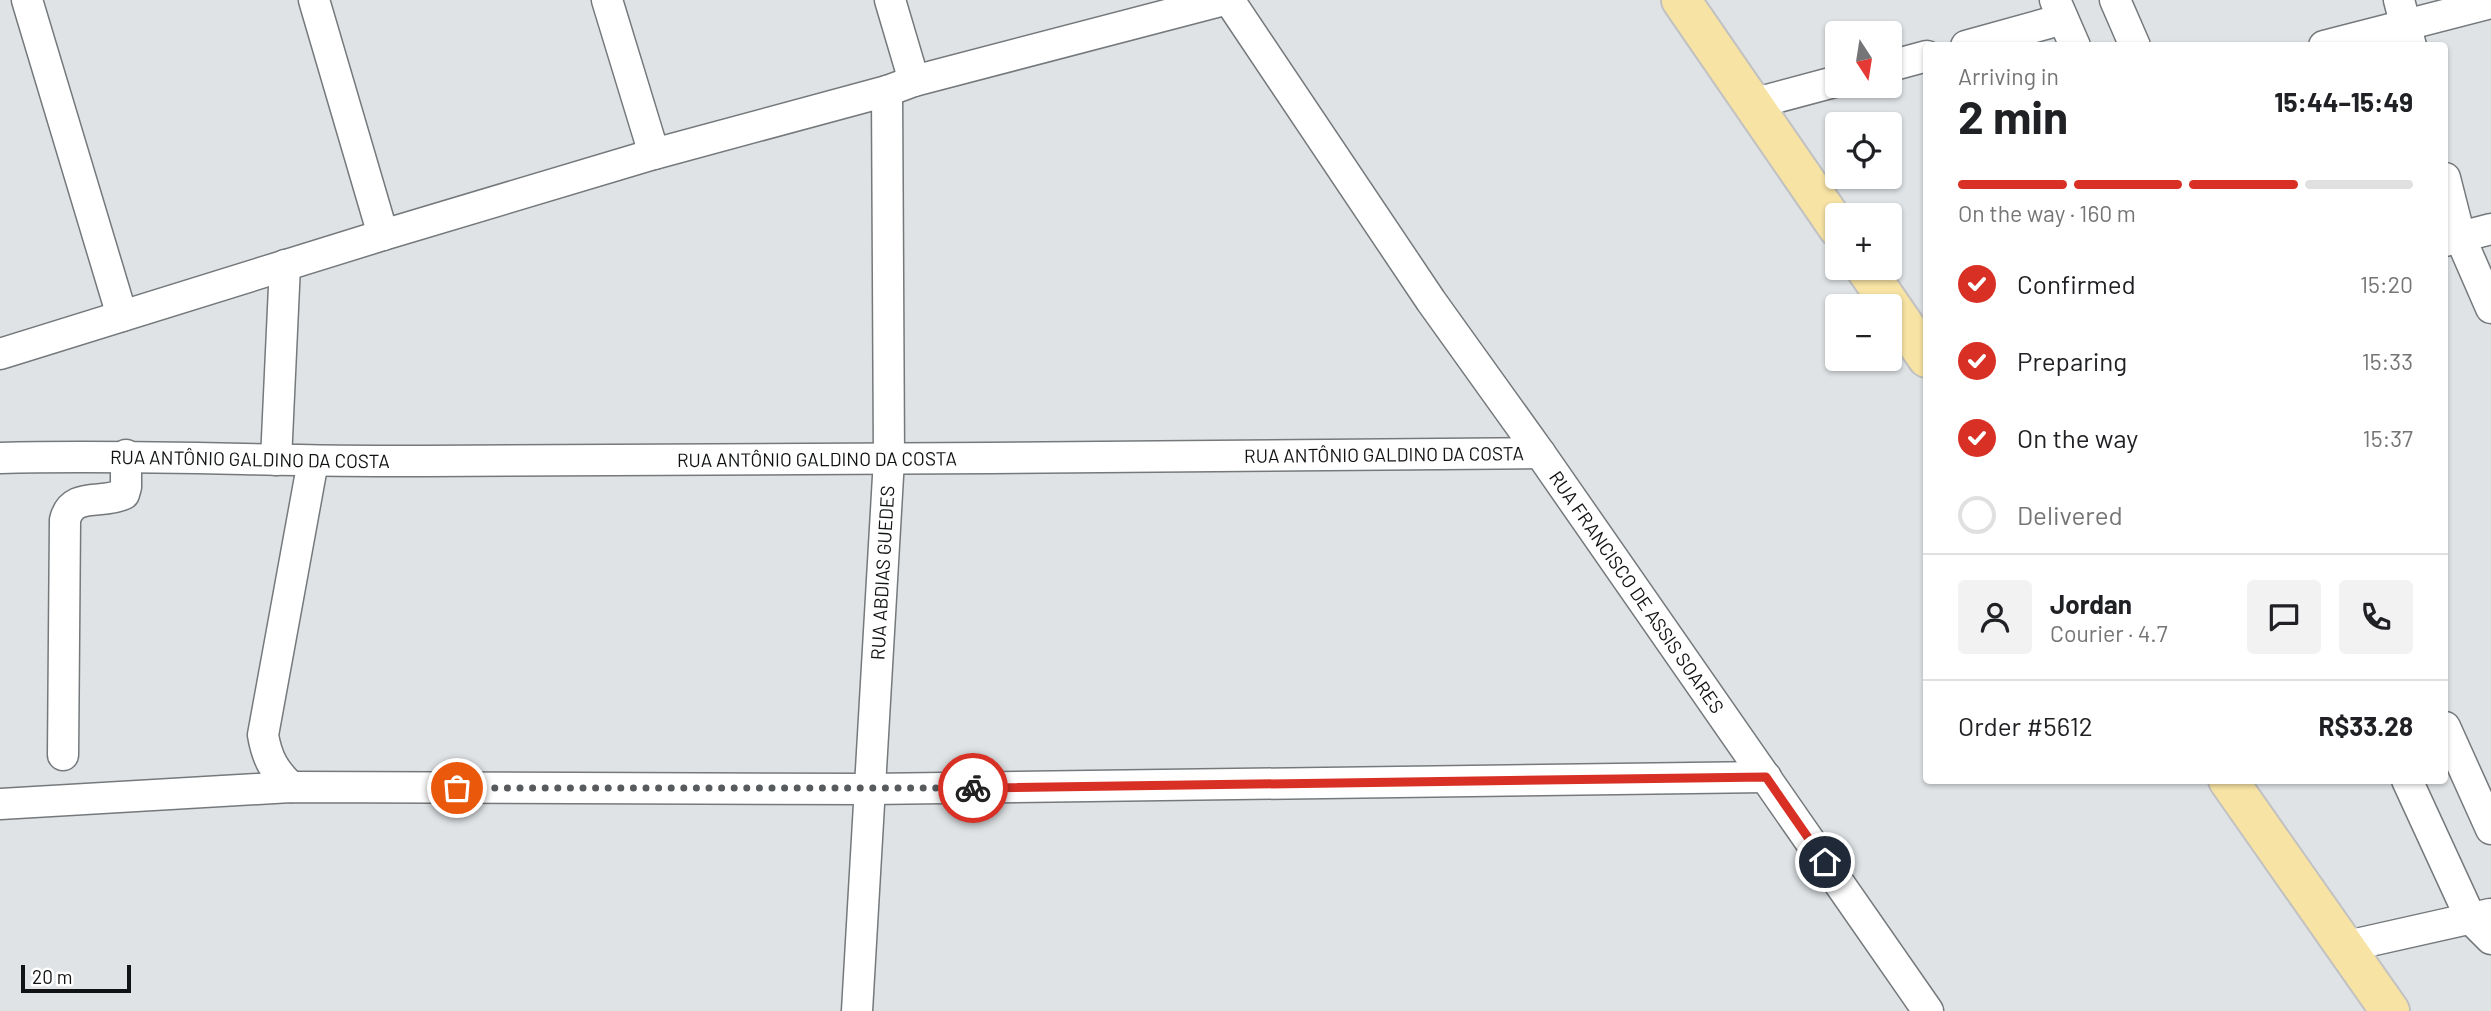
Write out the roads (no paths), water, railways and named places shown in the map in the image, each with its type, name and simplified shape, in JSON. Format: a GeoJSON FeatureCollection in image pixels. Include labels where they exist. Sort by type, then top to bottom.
{"type":"FeatureCollection","features":[{"type":"Feature","properties":{"kind":"main road"},"geometry":{"type":"LineString","coordinates":[[1681,0],[1825,209]]}},
{"type":"Feature","properties":{"kind":"main road"},"geometry":{"type":"LineString","coordinates":[[1873,280],[1923,352]]}},
{"type":"Feature","properties":{"kind":"main road"},"geometry":{"type":"LineString","coordinates":[[2231,784],[2389,1011]]}},
{"type":"Feature","properties":{"kind":"street"},"geometry":{"type":"LineString","coordinates":[[27,0],[122,316]]}},
{"type":"Feature","properties":{"kind":"street"},"geometry":{"type":"LineString","coordinates":[[314,0],[383,235]]}},
{"type":"Feature","properties":{"kind":"street"},"geometry":{"type":"LineString","coordinates":[[607,0],[654,155]]}},
{"type":"Feature","properties":{"kind":"street","name":"RUA ABDIAS GUEDES"},"geometry":{"type":"LineString","coordinates":[[857,1011],[888,460],[901,86],[890,0]]}},
{"type":"Feature","properties":{"kind":"street"},"geometry":{"type":"LineString","coordinates":[[0,354],[383,235],[654,155],[1172,6],[1224,0]]}},
{"type":"Feature","properties":{"kind":"street","name":"RUA FRANCISCO DE ASSIS SOARES"},"geometry":{"type":"LineString","coordinates":[[1229,0],[1431,301],[1541,453],[1928,1011]]}},
{"type":"Feature","properties":{"kind":"street"},"geometry":{"type":"LineString","coordinates":[[2115,0],[2133,42]]}},
{"type":"Feature","properties":{"kind":"street"},"geometry":{"type":"LineString","coordinates":[[2338,42],[2491,3]]}},
{"type":"Feature","properties":{"kind":"street"},"geometry":{"type":"LineString","coordinates":[[1982,42],[2064,21]]}},
{"type":"Feature","properties":{"kind":"street"},"geometry":{"type":"LineString","coordinates":[[1902,63],[1923,57]]}},
{"type":"Feature","properties":{"kind":"street"},"geometry":{"type":"LineString","coordinates":[[1752,104],[1825,84]]}},
{"type":"Feature","properties":{"kind":"street"},"geometry":{"type":"LineString","coordinates":[[2448,204],[2452,239],[2491,308]]}},
{"type":"Feature","properties":{"kind":"street"},"geometry":{"type":"LineString","coordinates":[[2452,239],[2491,229]]}},
{"type":"Feature","properties":{"kind":"street"},"geometry":{"type":"LineString","coordinates":[[276,460],[285,265]]}},
{"type":"Feature","properties":{"kind":"street","name":"RUA ANTÔNIO GALDINO DA COSTA"},"geometry":{"type":"LineString","coordinates":[[0,458],[126,455],[313,461],[888,460],[1541,453]]}},
{"type":"Feature","properties":{"kind":"street"},"geometry":{"type":"LineString","coordinates":[[63,755],[65,520],[68,509],[77,502],[115,498],[124,494],[126,455]]}},
{"type":"Feature","properties":{"kind":"street"},"geometry":{"type":"LineString","coordinates":[[291,787],[276,773],[266,753],[263,735],[313,461]]}},
{"type":"Feature","properties":{"kind":"street"},"geometry":{"type":"LineString","coordinates":[[2448,734],[2491,830]]}},
{"type":"Feature","properties":{"kind":"street"},"geometry":{"type":"LineString","coordinates":[[0,804],[291,787],[870,789],[1766,777]]}},
{"type":"Feature","properties":{"kind":"street"},"geometry":{"type":"LineString","coordinates":[[2343,947],[2484,924],[2409,784]]}}]}
